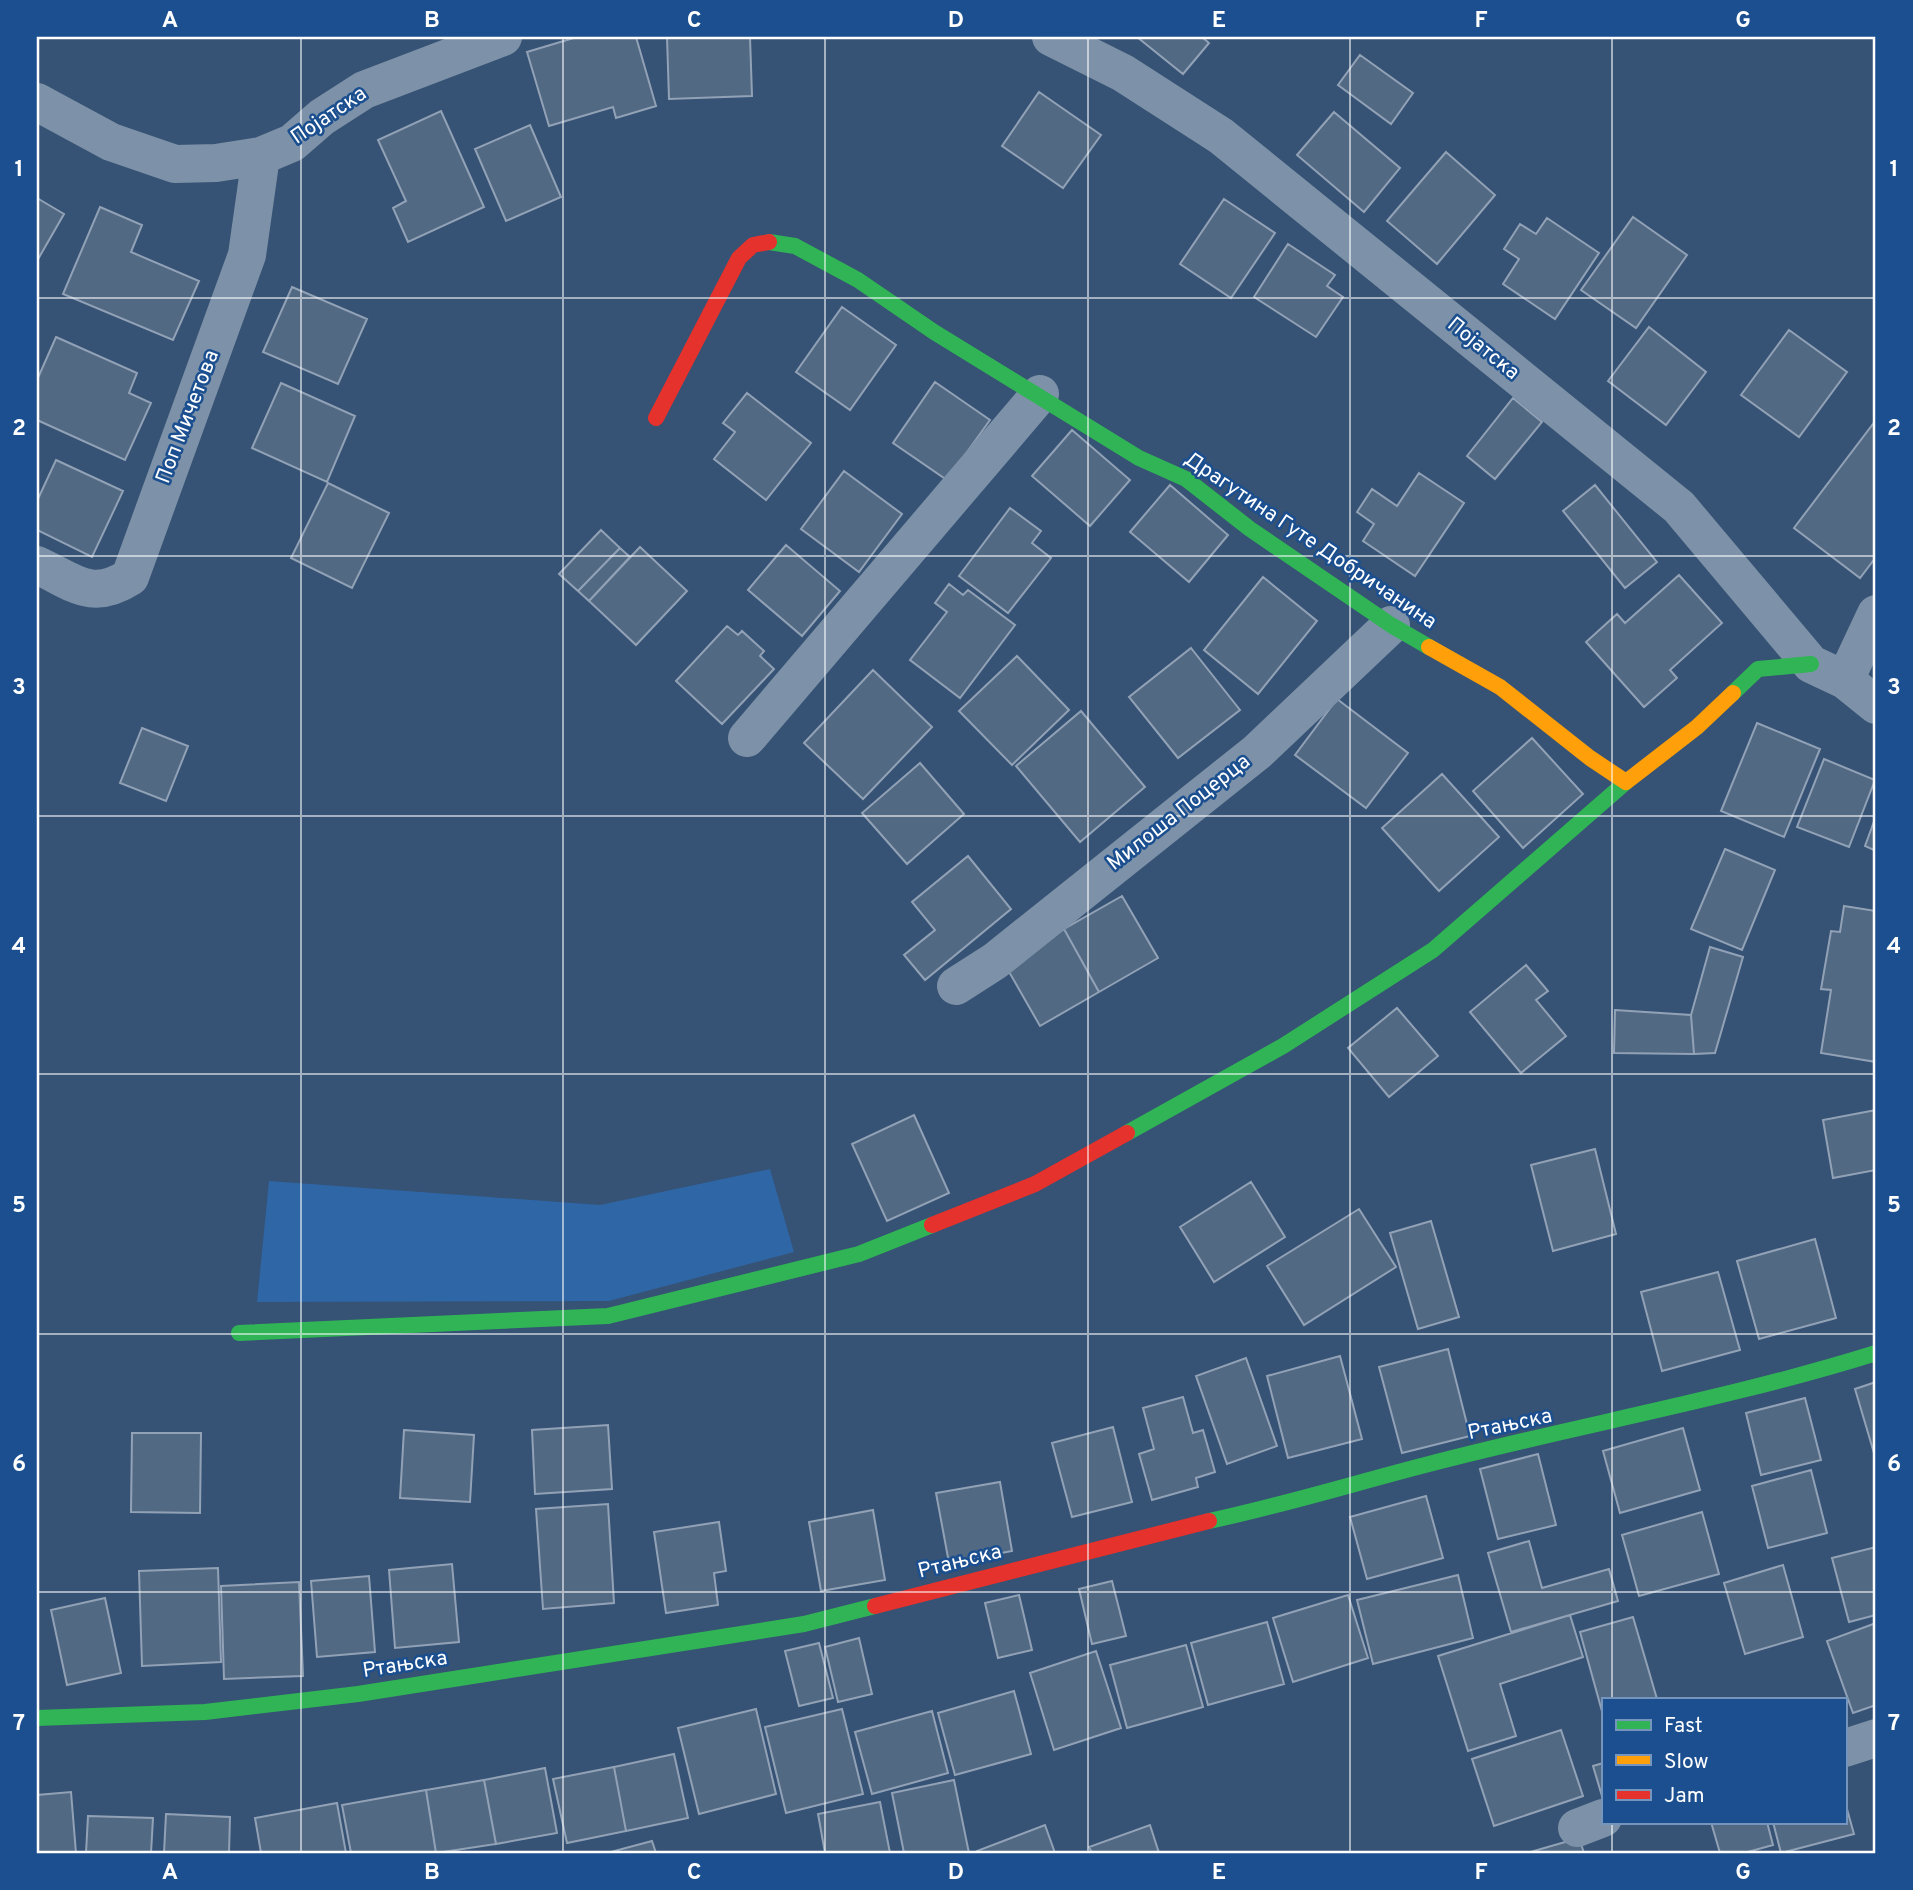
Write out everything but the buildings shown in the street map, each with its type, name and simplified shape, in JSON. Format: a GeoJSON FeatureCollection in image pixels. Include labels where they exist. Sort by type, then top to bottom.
{"type":"FeatureCollection","features":[{"type":"Feature","properties":{"kind":"street","name":"Појатска"},"geometry":{"type":"LineString","coordinates":[[37,102],[111,142],[175,164],[216,163],[261,156],[292,143],[322,117],[364,90],[503,37]]}},
{"type":"Feature","properties":{"kind":"street","name":"Појатска"},"geometry":{"type":"LineString","coordinates":[[1051,37],[1123,74],[1221,136],[1679,507],[1811,664],[1845,680],[1876,705]]}},
{"type":"Feature","properties":{"kind":"street","name":"Поп Мичетова"},"geometry":{"type":"LineString","coordinates":[[37,565],[95,592],[113,588],[130,577],[247,255],[261,156]]}},
{"type":"Feature","properties":{"kind":"street","name":"Драгутина Гуте Добричанина"},"geometry":{"type":"LineString","coordinates":[[656,418],[738,258],[753,245],[772,242],[795,246],[858,280],[934,332],[1040,394],[1139,458],[1186,479],[1250,529],[1391,625],[1500,687],[1590,758],[1626,782]]}},
{"type":"Feature","properties":{"kind":"street"},"geometry":{"type":"LineString","coordinates":[[747,738],[1040,394]]}},
{"type":"Feature","properties":{"kind":"street"},"geometry":{"type":"LineString","coordinates":[[1845,680],[1876,614]]}},
{"type":"Feature","properties":{"kind":"street","name":"Милоша Поцерца"},"geometry":{"type":"LineString","coordinates":[[956,986],[996,961],[1257,752],[1391,625]]}},
{"type":"Feature","properties":{"kind":"street"},"geometry":{"type":"LineString","coordinates":[[239,1332],[608,1316],[859,1254],[1035,1184],[1283,1046],[1433,950],[1626,782],[1697,727],[1758,669],[1811,664]]}},
{"type":"Feature","properties":{"kind":"street","name":"Ртањска"},"geometry":{"type":"LineString","coordinates":[[37,1718],[205,1712],[333,1697],[804,1624],[1178,1528],[1308,1499],[1429,1464],[1789,1380],[1876,1353]]}},
{"type":"Feature","properties":{"kind":"street"},"geometry":{"type":"LineString","coordinates":[[1846,1748],[1876,1738]]}},
{"type":"Feature","properties":{"kind":"shaded area"},"geometry":{"type":"Polygon","coordinates":[[[770,1169],[794,1252],[609,1301],[257,1302],[269,1181],[600,1205],[770,1169]]]}},
{"type":"Feature","properties":{"kind":"traffic: fast"},"geometry":{"type":"LineString","coordinates":[[769,242],[795,246],[858,280],[934,332],[1139,458],[1186,479],[1250,529],[1391,625],[1429,647]]}},
{"type":"Feature","properties":{"kind":"traffic: fast"},"geometry":{"type":"LineString","coordinates":[[1733,693],[1758,669],[1811,664]]}},
{"type":"Feature","properties":{"kind":"traffic: fast"},"geometry":{"type":"LineString","coordinates":[[1127,1133],[1283,1046],[1433,950],[1626,782]]}},
{"type":"Feature","properties":{"kind":"traffic: fast"},"geometry":{"type":"LineString","coordinates":[[239,1333],[608,1316],[859,1254],[932,1225]]}},
{"type":"Feature","properties":{"kind":"traffic: fast"},"geometry":{"type":"LineString","coordinates":[[1209,1521],[1485,1450],[1765,1384],[1876,1353]]}},
{"type":"Feature","properties":{"kind":"traffic: fast"},"geometry":{"type":"LineString","coordinates":[[37,1718],[205,1712],[358,1694],[804,1624],[875,1606]]}},
{"type":"Feature","properties":{"kind":"traffic: slow"},"geometry":{"type":"LineString","coordinates":[[1429,647],[1500,687],[1590,758],[1626,782],[1697,727],[1733,693]]}},
{"type":"Feature","properties":{"kind":"traffic: jam"},"geometry":{"type":"LineString","coordinates":[[656,418],[739,258],[753,245],[769,242]]}},
{"type":"Feature","properties":{"kind":"traffic: jam"},"geometry":{"type":"LineString","coordinates":[[932,1225],[1035,1184],[1127,1133]]}},
{"type":"Feature","properties":{"kind":"traffic: jam"},"geometry":{"type":"LineString","coordinates":[[875,1606],[1209,1521]]}}]}
